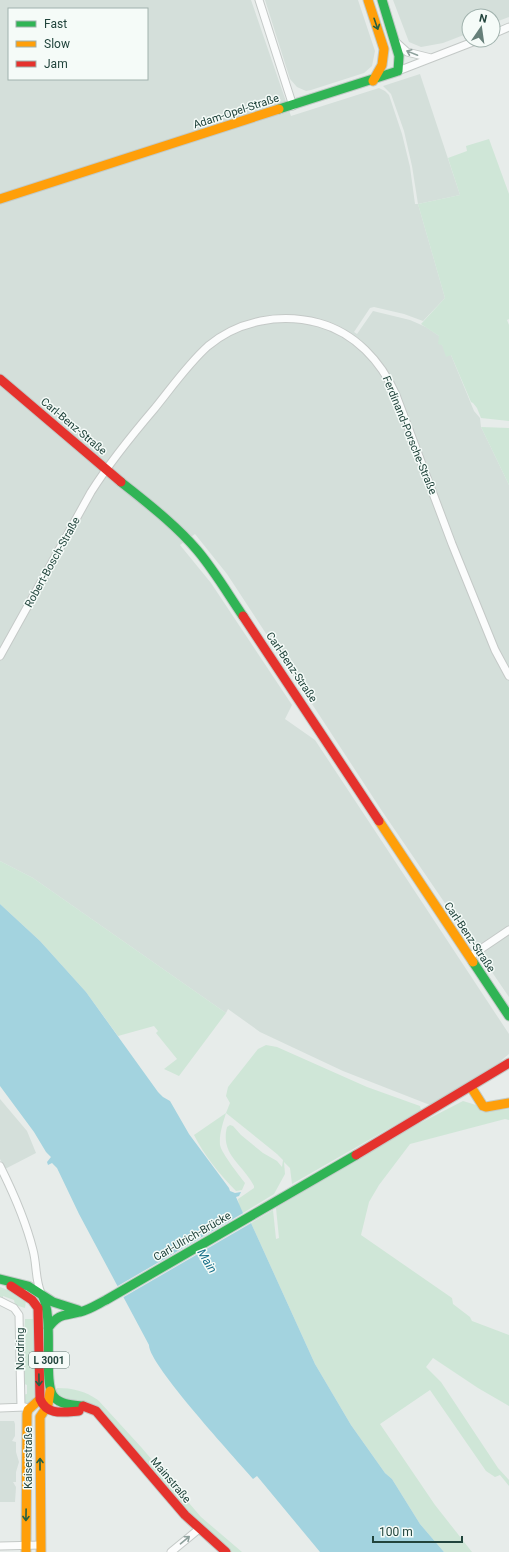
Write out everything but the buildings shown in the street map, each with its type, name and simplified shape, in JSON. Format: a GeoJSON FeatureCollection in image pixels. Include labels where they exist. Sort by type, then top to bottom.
{"type":"FeatureCollection","features":[{"type":"Feature","properties":{"kind":"main road"},"geometry":{"type":"LineString","coordinates":[[369,0],[384,49],[398,71]]}},
{"type":"Feature","properties":{"kind":"main road"},"geometry":{"type":"LineString","coordinates":[[382,1],[396,42],[400,60],[398,71]]}},
{"type":"Feature","properties":{"kind":"main road"},"geometry":{"type":"LineString","coordinates":[[373,80],[382,65],[384,49]]}},
{"type":"Feature","properties":{"kind":"main road","name":"Adam-Opel-Straße"},"geometry":{"type":"LineString","coordinates":[[0,199],[398,71]]}},
{"type":"Feature","properties":{"kind":"main road","name":"Carl-Benz-Straße"},"geometry":{"type":"LineString","coordinates":[[0,379],[164,518],[196,549],[208,564],[509,1016]]}},
{"type":"Feature","properties":{"kind":"main road","name":"Carl-Ulrich-Brücke"},"geometry":{"type":"LineString","coordinates":[[86,1310],[106,1300],[471,1087],[509,1063]]}},
{"type":"Feature","properties":{"kind":"main road"},"geometry":{"type":"LineString","coordinates":[[471,1087],[483,1106],[486,1107],[509,1103]]}},
{"type":"Feature","properties":{"kind":"main road"},"geometry":{"type":"LineString","coordinates":[[0,1279],[24,1286],[42,1295]]}},
{"type":"Feature","properties":{"kind":"main road"},"geometry":{"type":"LineString","coordinates":[[0,1279],[32,1300],[73,1309],[86,1310]]}},
{"type":"Feature","properties":{"kind":"main road","name":"Kaiserstraße"},"geometry":{"type":"LineString","coordinates":[[42,1295],[49,1304],[48,1328],[50,1391],[43,1407]]}},
{"type":"Feature","properties":{"kind":"main road","name":"Kaiserstraße"},"geometry":{"type":"LineString","coordinates":[[32,1300],[37,1306],[38,1313],[43,1407],[41,1549]]}},
{"type":"Feature","properties":{"kind":"main road"},"geometry":{"type":"LineString","coordinates":[[38,1313],[49,1304]]}},
{"type":"Feature","properties":{"kind":"main road"},"geometry":{"type":"LineString","coordinates":[[49,1304],[69,1313],[76,1314],[86,1310]]}},
{"type":"Feature","properties":{"kind":"main road"},"geometry":{"type":"LineString","coordinates":[[48,1328],[55,1319],[69,1313]]}},
{"type":"Feature","properties":{"kind":"main road"},"geometry":{"type":"LineString","coordinates":[[50,1391],[54,1399],[67,1405]]}},
{"type":"Feature","properties":{"kind":"main road","name":"Mainstraße"},"geometry":{"type":"LineString","coordinates":[[43,1407],[67,1405],[88,1407],[96,1411],[185,1515],[226,1552]]}},
{"type":"Feature","properties":{"kind":"main road"},"geometry":{"type":"LineString","coordinates":[[31,1407],[43,1407]]}},
{"type":"Feature","properties":{"kind":"main road"},"geometry":{"type":"LineString","coordinates":[[31,1407],[43,1407]]}},
{"type":"Feature","properties":{"kind":"main road","name":"Kaiserstraße"},"geometry":{"type":"LineString","coordinates":[[26,1549],[27,1412],[31,1407]]}},
{"type":"Feature","properties":{"kind":"main road","name":"Mainstraße"},"geometry":{"type":"LineString","coordinates":[[43,1407],[53,1412],[85,1412],[94,1414],[103,1419]]}},
{"type":"Feature","properties":{"kind":"street"},"geometry":{"type":"LineString","coordinates":[[259,0],[293,106]]}},
{"type":"Feature","properties":{"kind":"street"},"geometry":{"type":"LineString","coordinates":[[396,42],[407,52],[431,58]]}},
{"type":"Feature","properties":{"kind":"street","name":"Adam-Opel-Straße"},"geometry":{"type":"LineString","coordinates":[[398,71],[461,47]]}},
{"type":"Feature","properties":{"kind":"street","name":"Ferdinand-Porsche-Straße"},"geometry":{"type":"LineString","coordinates":[[106,468],[168,391],[201,353],[217,339],[246,325],[256,322],[287,318],[329,325],[345,333],[372,356],[381,367],[391,384],[452,544],[496,651],[509,676]]}},
{"type":"Feature","properties":{"kind":"street","name":"Robert-Bosch-Straße"},"geometry":{"type":"LineString","coordinates":[[0,656],[91,492],[106,468]]}},
{"type":"Feature","properties":{"kind":"street"},"geometry":{"type":"LineString","coordinates":[[469,957],[509,930]]}},
{"type":"Feature","properties":{"kind":"street"},"geometry":{"type":"LineString","coordinates":[[0,1166],[22,1216],[32,1245],[35,1258],[36,1276],[42,1295]]}},
{"type":"Feature","properties":{"kind":"street"},"geometry":{"type":"LineString","coordinates":[[24,1286],[30,1283],[36,1276]]}},
{"type":"Feature","properties":{"kind":"street","name":"Nordring"},"geometry":{"type":"LineString","coordinates":[[0,1301],[14,1308],[19,1315],[21,1407]]}},
{"type":"Feature","properties":{"kind":"street"},"geometry":{"type":"LineString","coordinates":[[0,1408],[31,1407]]}},
{"type":"Feature","properties":{"kind":"street"},"geometry":{"type":"LineString","coordinates":[[171,1552],[199,1529]]}},
{"type":"Feature","properties":{"kind":"street"},"geometry":{"type":"LineString","coordinates":[[0,1546],[41,1549]]}},
{"type":"Feature","properties":{"kind":"shaded area"},"geometry":{"type":"Polygon","coordinates":[[[0,0],[251,0],[291,116],[379,88],[389,95],[402,134],[410,167],[415,204],[418,204],[445,298],[423,321],[404,314],[374,307],[370,308],[354,332],[357,334],[373,311],[410,320],[426,327],[439,336],[442,345],[451,355],[474,411],[480,418],[481,427],[509,485],[509,997],[382,811],[227,574],[195,534],[180,545],[211,583],[292,705],[285,719],[315,740],[509,1034],[509,1054],[500,1062],[430,1105],[343,1071],[260,1032],[228,1009],[226,1013],[33,878],[0,861],[0,0]]]}},
{"type":"Feature","properties":{"kind":"shaded area"},"geometry":{"type":"Polygon","coordinates":[[[265,0],[358,0],[375,51],[372,66],[364,73],[311,90],[306,91],[297,87],[290,79],[265,0]]]}},
{"type":"Feature","properties":{"kind":"shaded area"},"geometry":{"type":"Polygon","coordinates":[[[393,0],[509,0],[509,17],[501,20],[501,8],[461,8],[461,36],[443,43],[421,47],[409,42],[393,0]]]}},
{"type":"Feature","properties":{"kind":"shaded area"},"geometry":{"type":"Polygon","coordinates":[[[420,74],[460,195],[418,204],[412,166],[404,131],[391,94],[383,86],[420,74]]]}},
{"type":"Feature","properties":{"kind":"shaded area"},"geometry":{"type":"Polygon","coordinates":[[[0,1099],[27,1131],[36,1153],[5,1169],[0,1159],[0,1099]]]}},
{"type":"Feature","properties":{"kind":"shaded area"},"geometry":{"type":"Polygon","coordinates":[[[0,1421],[14,1421],[15,1424],[15,1436],[12,1441],[16,1442],[16,1452],[19,1462],[16,1472],[16,1482],[13,1482],[16,1487],[15,1502],[0,1502],[0,1421]]]}},
{"type":"Feature","properties":{"kind":"green space"},"geometry":{"type":"Polygon","coordinates":[[[489,139],[509,194],[509,319],[507,320],[509,325],[509,421],[481,418],[477,408],[471,402],[451,355],[446,357],[442,345],[438,344],[439,336],[421,324],[445,298],[418,204],[460,195],[448,158],[467,151],[466,146],[489,139]]]}},
{"type":"Feature","properties":{"kind":"green space"},"geometry":{"type":"Polygon","coordinates":[[[481,427],[509,428],[509,485],[481,427]]]}},
{"type":"Feature","properties":{"kind":"green space"},"geometry":{"type":"Polygon","coordinates":[[[0,861],[33,878],[226,1013],[179,1076],[164,1069],[177,1059],[156,1033],[158,1031],[154,1026],[118,1036],[86,992],[40,941],[0,904],[0,861]]]}},
{"type":"Feature","properties":{"kind":"green space"},"geometry":{"type":"Polygon","coordinates":[[[266,1045],[277,1047],[367,1087],[420,1106],[421,1110],[292,1184],[290,1168],[284,1162],[285,1174],[274,1194],[243,1213],[239,1206],[238,1199],[254,1188],[254,1186],[230,1152],[226,1137],[227,1127],[230,1125],[233,1126],[241,1135],[263,1153],[277,1161],[282,1167],[283,1160],[226,1113],[230,1103],[226,1096],[228,1087],[258,1049],[266,1045]]]}},
{"type":"Feature","properties":{"kind":"green space"},"geometry":{"type":"Polygon","coordinates":[[[463,1101],[476,1105],[482,1112],[509,1109],[509,1120],[505,1119],[410,1144],[379,1185],[369,1202],[361,1235],[452,1298],[453,1304],[470,1317],[472,1321],[509,1335],[509,1406],[478,1388],[433,1358],[426,1367],[441,1382],[498,1468],[509,1480],[509,1486],[500,1475],[495,1477],[486,1471],[430,1390],[380,1424],[435,1505],[472,1552],[444,1552],[420,1524],[392,1479],[385,1473],[351,1425],[315,1364],[251,1223],[273,1210],[276,1239],[279,1238],[276,1208],[395,1136],[463,1101]]]}},
{"type":"Feature","properties":{"kind":"green space"},"geometry":{"type":"Polygon","coordinates":[[[226,1113],[221,1133],[220,1145],[227,1159],[245,1183],[242,1190],[236,1191],[224,1178],[207,1157],[194,1135],[226,1113]]]}},
{"type":"Feature","properties":{"kind":"green space"},"geometry":{"type":"Polygon","coordinates":[[[0,1287],[13,1292],[26,1300],[25,1308],[15,1305],[14,1300],[3,1296],[3,1300],[0,1299],[0,1287]]]}},
{"type":"Feature","properties":{"kind":"green space"},"geometry":{"type":"Polygon","coordinates":[[[25,1319],[34,1319],[35,1395],[29,1404],[23,1406],[22,1395],[27,1394],[27,1385],[22,1383],[22,1378],[24,1377],[24,1349],[22,1349],[22,1340],[24,1339],[25,1319]]]}},
{"type":"Feature","properties":{"kind":"green space"},"geometry":{"type":"Polygon","coordinates":[[[57,1388],[79,1391],[98,1400],[141,1447],[201,1517],[242,1552],[231,1552],[196,1521],[96,1407],[62,1400],[54,1392],[57,1388]]]}},
{"type":"Feature","properties":{"kind":"water","name":"Main"},"geometry":{"type":"Polygon","coordinates":[[[0,904],[40,941],[86,992],[158,1092],[170,1101],[189,1134],[230,1191],[235,1193],[241,1192],[239,1196],[236,1197],[243,1213],[251,1223],[315,1364],[351,1425],[385,1473],[392,1479],[420,1524],[444,1552],[320,1552],[257,1476],[253,1479],[212,1433],[162,1371],[152,1355],[149,1345],[79,1214],[57,1168],[52,1163],[48,1165],[47,1162],[51,1157],[0,1086],[0,904]]]}},
{"type":"Feature","properties":{"kind":"pier"},"geometry":{"type":"Polygon","coordinates":[[[245,1212],[253,1222],[122,1298],[116,1287],[245,1212]]]}},
{"type":"Feature","properties":{"kind":"traffic: fast"},"geometry":{"type":"LineString","coordinates":[[382,0],[399,56],[398,71]]}},
{"type":"Feature","properties":{"kind":"traffic: fast"},"geometry":{"type":"LineString","coordinates":[[279,109],[398,71]]}},
{"type":"Feature","properties":{"kind":"traffic: fast"},"geometry":{"type":"LineString","coordinates":[[121,482],[180,531],[197,550],[221,582],[243,616]]}},
{"type":"Feature","properties":{"kind":"traffic: fast"},"geometry":{"type":"LineString","coordinates":[[473,962],[509,1016]]}},
{"type":"Feature","properties":{"kind":"traffic: fast"},"geometry":{"type":"LineString","coordinates":[[48,1328],[59,1317],[87,1310],[106,1300],[356,1155]]}},
{"type":"Feature","properties":{"kind":"traffic: fast"},"geometry":{"type":"LineString","coordinates":[[0,1279],[28,1286],[42,1295],[46,1305],[48,1318],[48,1364],[51,1390],[54,1397],[60,1402],[83,1406]]}},
{"type":"Feature","properties":{"kind":"traffic: fast"},"geometry":{"type":"LineString","coordinates":[[42,1295],[53,1302],[78,1310]]}},
{"type":"Feature","properties":{"kind":"traffic: slow"},"geometry":{"type":"LineString","coordinates":[[368,0],[384,49],[382,65],[373,81]]}},
{"type":"Feature","properties":{"kind":"traffic: slow"},"geometry":{"type":"LineString","coordinates":[[0,199],[279,109]]}},
{"type":"Feature","properties":{"kind":"traffic: slow"},"geometry":{"type":"LineString","coordinates":[[379,821],[473,962]]}},
{"type":"Feature","properties":{"kind":"traffic: slow"},"geometry":{"type":"LineString","coordinates":[[471,1087],[483,1106],[486,1107],[509,1103]]}},
{"type":"Feature","properties":{"kind":"traffic: slow"},"geometry":{"type":"LineString","coordinates":[[41,1552],[40,1417],[48,1405],[50,1391]]}},
{"type":"Feature","properties":{"kind":"traffic: slow"},"geometry":{"type":"LineString","coordinates":[[26,1552],[27,1414],[28,1410],[40,1399]]}},
{"type":"Feature","properties":{"kind":"traffic: jam"},"geometry":{"type":"LineString","coordinates":[[0,379],[121,482]]}},
{"type":"Feature","properties":{"kind":"traffic: jam"},"geometry":{"type":"LineString","coordinates":[[243,616],[379,821]]}},
{"type":"Feature","properties":{"kind":"traffic: jam"},"geometry":{"type":"LineString","coordinates":[[356,1155],[509,1063]]}},
{"type":"Feature","properties":{"kind":"traffic: jam"},"geometry":{"type":"LineString","coordinates":[[11,1286],[32,1300],[38,1308],[40,1399],[51,1411],[79,1411]]}},
{"type":"Feature","properties":{"kind":"traffic: jam"},"geometry":{"type":"LineString","coordinates":[[83,1406],[96,1411],[185,1515],[226,1552]]}}]}
